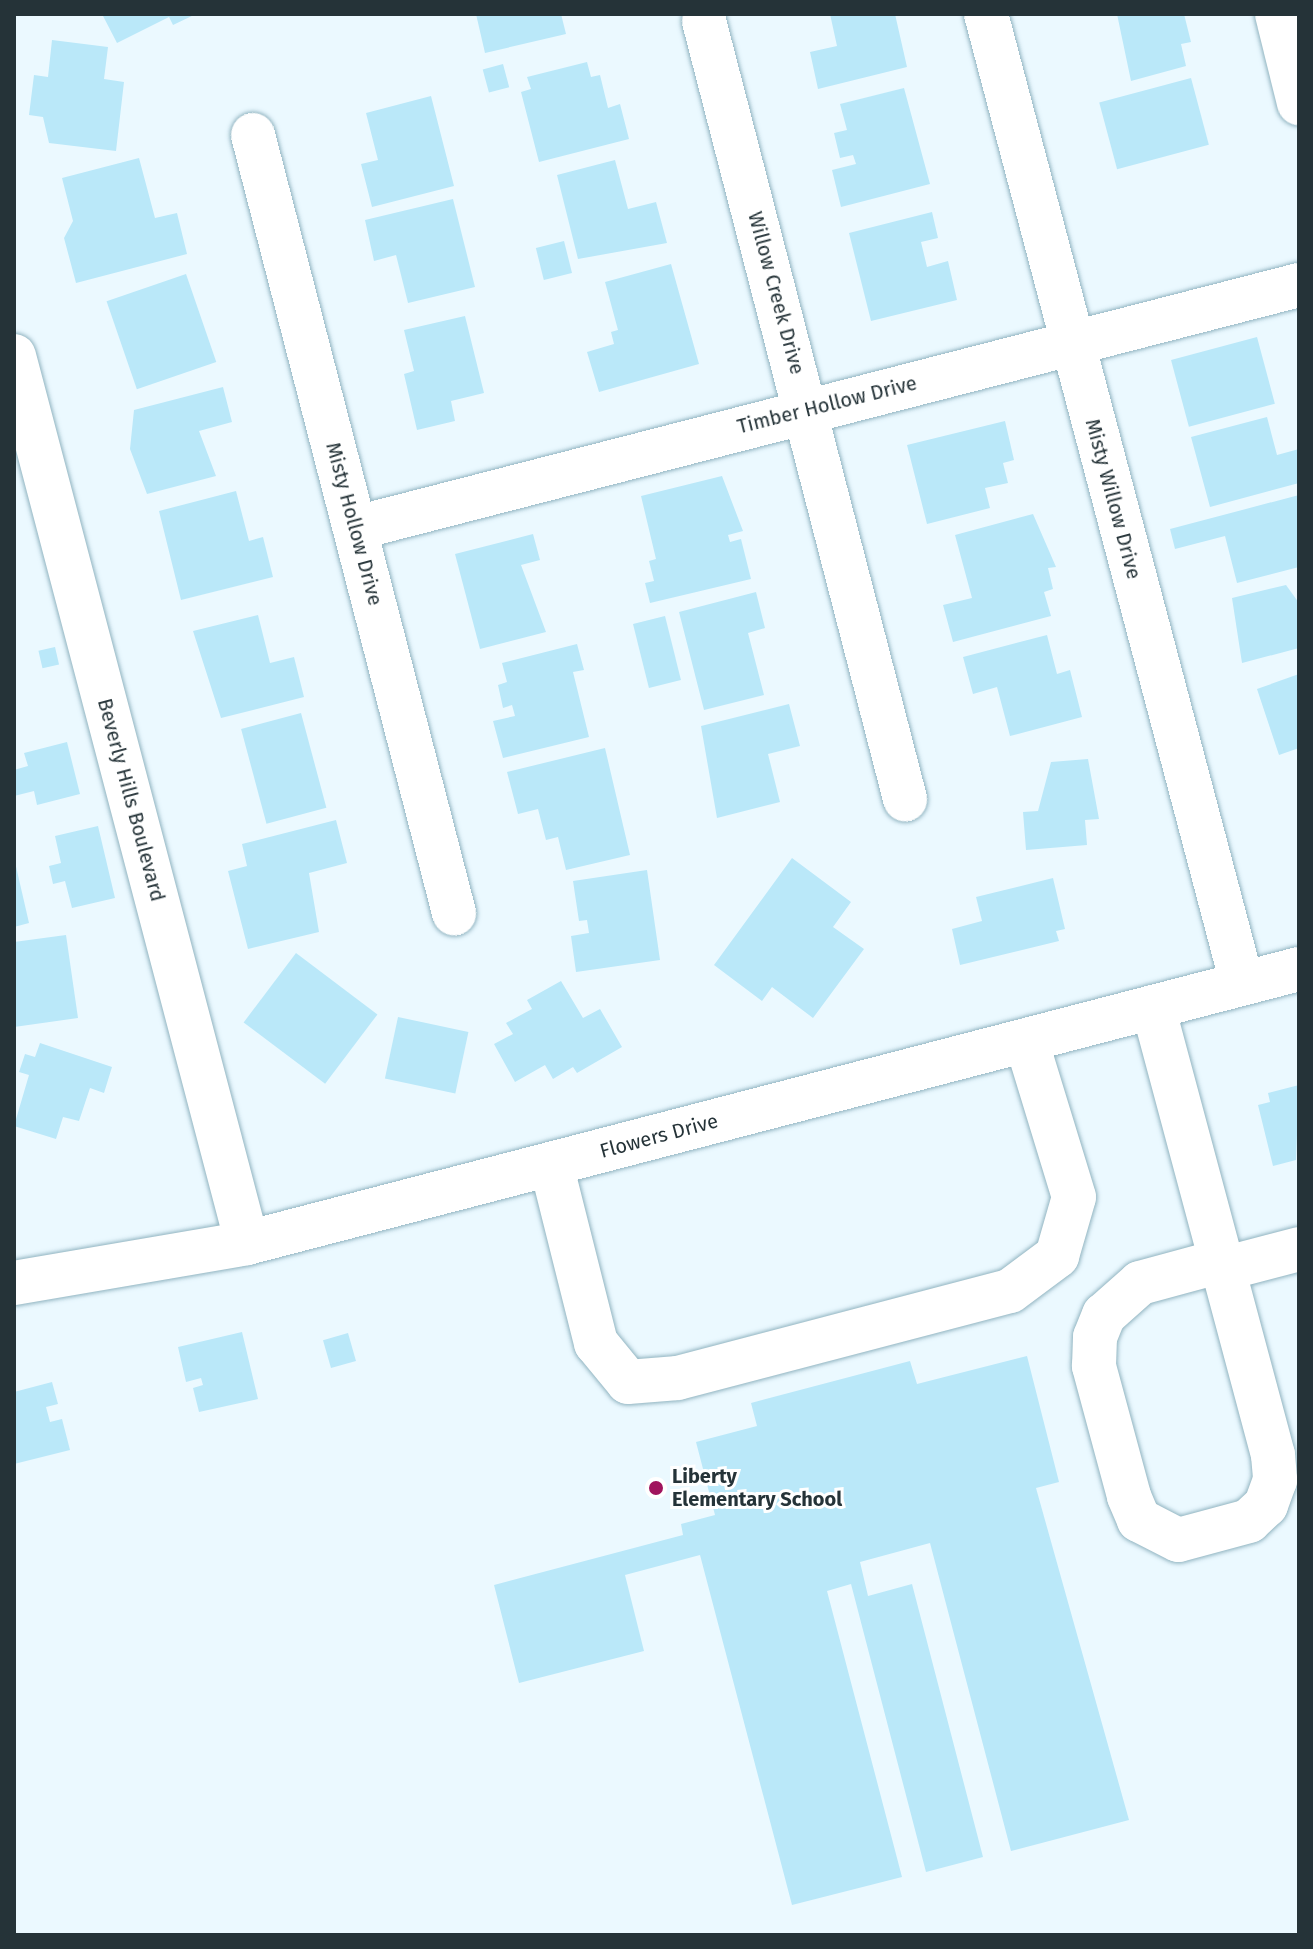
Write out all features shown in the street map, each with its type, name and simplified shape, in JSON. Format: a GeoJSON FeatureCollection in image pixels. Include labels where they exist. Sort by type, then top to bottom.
{"type":"FeatureCollection","features":[{"type":"Feature","properties":{"kind":"street","name":"Misty Willow Drive"},"geometry":{"type":"LineString","coordinates":[[986,14],[1242,983]]}},
{"type":"Feature","properties":{"kind":"street"},"geometry":{"type":"LineString","coordinates":[[1277,14],[1299,103]]}},
{"type":"Feature","properties":{"kind":"street","name":"Willow Creek Drive"},"geometry":{"type":"LineString","coordinates":[[704,21],[807,410],[905,799]]}},
{"type":"Feature","properties":{"kind":"street","name":"Misty Hollow Drive"},"geometry":{"type":"LineString","coordinates":[[253,135],[454,913]]}},
{"type":"Feature","properties":{"kind":"street","name":"Timber Hollow Drive"},"geometry":{"type":"LineString","coordinates":[[356,528],[1299,285]]}},
{"type":"Feature","properties":{"kind":"street","name":"Beverly Hills Boulevard"},"geometry":{"type":"LineString","coordinates":[[14,356],[247,1243]]}},
{"type":"Feature","properties":{"kind":"street","name":"Flowers Drive"},"geometry":{"type":"LineString","coordinates":[[14,1283],[247,1243],[1299,969]]}},
{"type":"Feature","properties":{"kind":"street"},"geometry":{"type":"LineString","coordinates":[[1153,1007],[1222,1265],[1275,1480],[1266,1505],[1249,1521],[1178,1540],[1139,1520],[1129,1496],[1094,1366],[1095,1337],[1104,1315],[1140,1283],[1222,1265],[1299,1249]]}},
{"type":"Feature","properties":{"kind":"street"},"geometry":{"type":"LineString","coordinates":[[551,1164],[596,1343],[610,1367],[628,1382],[651,1384],[723,1367],[1010,1291],[1057,1256],[1074,1197],[1026,1040]]}},
{"type":"Feature","properties":{"kind":"building"},"geometry":{"type":"Polygon","coordinates":[[[102,14],[196,14],[173,25],[169,17],[117,43],[102,14]]]}},
{"type":"Feature","properties":{"kind":"building"},"geometry":{"type":"Polygon","coordinates":[[[476,14],[561,14],[566,34],[485,53],[476,14]]]}},
{"type":"Feature","properties":{"kind":"building"},"geometry":{"type":"Polygon","coordinates":[[[830,14],[895,14],[907,67],[818,89],[810,52],[837,46],[830,14]]]}},
{"type":"Feature","properties":{"kind":"building"},"geometry":{"type":"Polygon","coordinates":[[[1117,14],[1184,14],[1191,42],[1181,44],[1186,66],[1131,81],[1117,14]]]}},
{"type":"Feature","properties":{"kind":"building"},"geometry":{"type":"Polygon","coordinates":[[[52,40],[108,47],[104,79],[124,82],[116,151],[49,143],[43,117],[29,115],[34,75],[48,77],[52,40]]]}},
{"type":"Feature","properties":{"kind":"building"},"geometry":{"type":"Polygon","coordinates":[[[587,62],[591,77],[600,75],[608,108],[620,104],[629,139],[539,162],[521,92],[531,89],[527,77],[587,62]]]}},
{"type":"Feature","properties":{"kind":"building"},"geometry":{"type":"Polygon","coordinates":[[[503,64],[509,87],[489,93],[483,69],[503,64]]]}},
{"type":"Feature","properties":{"kind":"building"},"geometry":{"type":"Polygon","coordinates":[[[1191,78],[1209,145],[1117,169],[1099,103],[1191,78]]]}},
{"type":"Feature","properties":{"kind":"building"},"geometry":{"type":"Polygon","coordinates":[[[904,88],[930,184],[841,207],[832,170],[856,164],[853,155],[840,158],[834,133],[847,130],[840,104],[904,88]]]}},
{"type":"Feature","properties":{"kind":"building"},"geometry":{"type":"Polygon","coordinates":[[[431,96],[454,186],[372,207],[361,164],[378,160],[366,113],[431,96]]]}},
{"type":"Feature","properties":{"kind":"building"},"geometry":{"type":"Polygon","coordinates":[[[139,158],[155,218],[177,213],[187,254],[76,283],[64,238],[73,221],[62,178],[139,158]]]}},
{"type":"Feature","properties":{"kind":"building"},"geometry":{"type":"Polygon","coordinates":[[[615,160],[628,209],[656,202],[667,243],[578,259],[557,175],[615,160]]]}},
{"type":"Feature","properties":{"kind":"building"},"geometry":{"type":"Polygon","coordinates":[[[453,199],[475,287],[408,303],[396,255],[374,261],[365,220],[453,199]]]}},
{"type":"Feature","properties":{"kind":"building"},"geometry":{"type":"Polygon","coordinates":[[[932,212],[938,238],[921,242],[927,267],[948,261],[957,300],[871,321],[849,233],[932,212]]]}},
{"type":"Feature","properties":{"kind":"building"},"geometry":{"type":"Polygon","coordinates":[[[564,241],[572,273],[544,280],[536,248],[564,241]]]}},
{"type":"Feature","properties":{"kind":"building"},"geometry":{"type":"Polygon","coordinates":[[[671,264],[699,364],[599,392],[587,352],[614,344],[611,332],[618,330],[605,282],[671,264]]]}},
{"type":"Feature","properties":{"kind":"building"},"geometry":{"type":"Polygon","coordinates":[[[186,274],[216,362],[137,389],[107,301],[186,274]]]}},
{"type":"Feature","properties":{"kind":"building"},"geometry":{"type":"Polygon","coordinates":[[[465,316],[484,393],[451,401],[455,421],[417,430],[404,374],[414,371],[404,330],[465,316]]]}},
{"type":"Feature","properties":{"kind":"building"},"geometry":{"type":"Polygon","coordinates":[[[1257,337],[1275,404],[1189,427],[1171,360],[1257,337]]]}},
{"type":"Feature","properties":{"kind":"building"},"geometry":{"type":"Polygon","coordinates":[[[223,387],[232,422],[199,431],[216,476],[147,494],[130,449],[134,410],[223,387]]]}},
{"type":"Feature","properties":{"kind":"building"},"geometry":{"type":"Polygon","coordinates":[[[1267,417],[1277,455],[1299,449],[1299,483],[1210,507],[1191,437],[1267,417]]]}},
{"type":"Feature","properties":{"kind":"building"},"geometry":{"type":"Polygon","coordinates":[[[1005,421],[1014,460],[1003,463],[1008,483],[985,488],[990,508],[927,524],[907,445],[1005,421]]]}},
{"type":"Feature","properties":{"kind":"building"},"geometry":{"type":"Polygon","coordinates":[[[722,476],[743,531],[728,535],[730,542],[741,539],[751,579],[650,603],[645,583],[654,581],[649,561],[656,559],[641,496],[722,476]]]}},
{"type":"Feature","properties":{"kind":"building"},"geometry":{"type":"Polygon","coordinates":[[[236,491],[249,541],[263,537],[273,577],[181,600],[159,511],[236,491]]]}},
{"type":"Feature","properties":{"kind":"building"},"geometry":{"type":"Polygon","coordinates":[[[1299,495],[1299,567],[1237,583],[1225,536],[1175,549],[1170,529],[1299,495]]]}},
{"type":"Feature","properties":{"kind":"building"},"geometry":{"type":"Polygon","coordinates":[[[1033,514],[1056,567],[1048,568],[1053,589],[1044,592],[1051,616],[953,642],[943,605],[972,598],[955,535],[1033,514]]]}},
{"type":"Feature","properties":{"kind":"building"},"geometry":{"type":"Polygon","coordinates":[[[533,534],[540,560],[521,565],[546,632],[480,649],[455,554],[533,534]]]}},
{"type":"Feature","properties":{"kind":"building"},"geometry":{"type":"Polygon","coordinates":[[[1286,585],[1299,603],[1299,648],[1242,663],[1232,598],[1286,585]]]}},
{"type":"Feature","properties":{"kind":"building"},"geometry":{"type":"Polygon","coordinates":[[[756,592],[765,628],[748,633],[764,695],[704,710],[679,612],[756,592]]]}},
{"type":"Feature","properties":{"kind":"building"},"geometry":{"type":"Polygon","coordinates":[[[258,615],[270,663],[294,657],[304,697],[221,718],[193,631],[258,615]]]}},
{"type":"Feature","properties":{"kind":"building"},"geometry":{"type":"Polygon","coordinates":[[[665,616],[681,680],[649,688],[633,624],[665,616]]]}},
{"type":"Feature","properties":{"kind":"building"},"geometry":{"type":"Polygon","coordinates":[[[1047,635],[1057,674],[1070,670],[1082,717],[1010,736],[997,687],[973,694],[963,657],[1047,635]]]}},
{"type":"Feature","properties":{"kind":"building"},"geometry":{"type":"Polygon","coordinates":[[[577,644],[584,670],[573,672],[589,737],[503,758],[493,721],[515,716],[512,705],[503,708],[498,685],[507,682],[502,663],[577,644]]]}},
{"type":"Feature","properties":{"kind":"building"},"geometry":{"type":"Polygon","coordinates":[[[55,647],[59,665],[42,668],[38,651],[55,647]]]}},
{"type":"Feature","properties":{"kind":"building"},"geometry":{"type":"Polygon","coordinates":[[[1299,674],[1299,748],[1279,755],[1257,689],[1299,674]]]}},
{"type":"Feature","properties":{"kind":"building"},"geometry":{"type":"Polygon","coordinates":[[[789,704],[800,746],[768,754],[780,802],[717,818],[701,726],[789,704]]]}},
{"type":"Feature","properties":{"kind":"building"},"geometry":{"type":"Polygon","coordinates":[[[301,713],[326,808],[266,824],[241,729],[301,713]]]}},
{"type":"Feature","properties":{"kind":"building"},"geometry":{"type":"Polygon","coordinates":[[[67,742],[80,794],[37,805],[34,791],[14,796],[14,770],[28,766],[24,753],[67,742]]]}},
{"type":"Feature","properties":{"kind":"building"},"geometry":{"type":"Polygon","coordinates":[[[605,748],[630,855],[566,870],[558,837],[546,840],[538,809],[518,814],[507,772],[605,748]]]}},
{"type":"Feature","properties":{"kind":"building"},"geometry":{"type":"Polygon","coordinates":[[[1088,759],[1099,819],[1085,820],[1087,845],[1026,850],[1023,812],[1038,811],[1051,762],[1088,759]]]}},
{"type":"Feature","properties":{"kind":"building"},"geometry":{"type":"Polygon","coordinates":[[[336,820],[347,863],[309,873],[319,932],[248,949],[228,871],[247,866],[242,844],[336,820]]]}},
{"type":"Feature","properties":{"kind":"building"},"geometry":{"type":"Polygon","coordinates":[[[98,826],[115,898],[72,908],[65,881],[53,884],[49,866],[61,863],[55,836],[98,826]]]}},
{"type":"Feature","properties":{"kind":"building"},"geometry":{"type":"Polygon","coordinates":[[[792,858],[851,902],[833,927],[864,949],[813,1018],[772,987],[762,1001],[714,965],[792,858]]]}},
{"type":"Feature","properties":{"kind":"building"},"geometry":{"type":"Polygon","coordinates":[[[14,863],[29,923],[14,927],[14,863]]]}},
{"type":"Feature","properties":{"kind":"building"},"geometry":{"type":"Polygon","coordinates":[[[647,870],[660,960],[576,972],[571,936],[589,933],[587,920],[579,921],[573,881],[647,870]]]}},
{"type":"Feature","properties":{"kind":"building"},"geometry":{"type":"Polygon","coordinates":[[[1053,878],[1065,929],[1056,931],[1059,941],[960,965],[952,929],[982,921],[976,897],[1053,878]]]}},
{"type":"Feature","properties":{"kind":"building"},"geometry":{"type":"Polygon","coordinates":[[[66,935],[78,1018],[14,1027],[14,942],[66,935]]]}},
{"type":"Feature","properties":{"kind":"building"},"geometry":{"type":"Polygon","coordinates":[[[296,953],[377,1014],[325,1084],[244,1022],[296,953]]]}},
{"type":"Feature","properties":{"kind":"building"},"geometry":{"type":"Polygon","coordinates":[[[561,981],[583,1018],[600,1009],[622,1047],[577,1073],[573,1067],[553,1079],[545,1065],[515,1082],[494,1044],[513,1034],[506,1023],[532,1009],[527,1000],[561,981]]]}},
{"type":"Feature","properties":{"kind":"building"},"geometry":{"type":"Polygon","coordinates":[[[398,1017],[468,1032],[455,1094],[385,1079],[398,1017]]]}},
{"type":"Feature","properties":{"kind":"building"},"geometry":{"type":"Polygon","coordinates":[[[40,1043],[112,1067],[104,1093],[90,1088],[79,1121],[63,1117],[56,1139],[14,1126],[29,1075],[19,1072],[25,1054],[35,1057],[40,1043]]]}},
{"type":"Feature","properties":{"kind":"building"},"geometry":{"type":"Polygon","coordinates":[[[1299,1085],[1296,1160],[1273,1166],[1258,1105],[1270,1102],[1268,1093],[1299,1085]]]}},
{"type":"Feature","properties":{"kind":"building"},"geometry":{"type":"Polygon","coordinates":[[[242,1332],[258,1399],[199,1412],[193,1388],[203,1385],[201,1378],[186,1382],[178,1347],[242,1332]]]}},
{"type":"Feature","properties":{"kind":"building"},"geometry":{"type":"Polygon","coordinates":[[[348,1333],[356,1361],[331,1368],[323,1340],[348,1333]]]}},
{"type":"Feature","properties":{"kind":"building"},"geometry":{"type":"Polygon","coordinates":[[[1027,1356],[1059,1482],[1036,1488],[1129,1820],[1011,1851],[930,1543],[860,1562],[868,1596],[912,1584],[983,1857],[926,1872],[851,1584],[827,1591],[902,1877],[792,1905],[700,1555],[625,1575],[644,1651],[519,1683],[494,1585],[683,1535],[681,1524],[715,1515],[696,1442],[757,1426],[751,1403],[910,1361],[917,1384],[1027,1356]]]}},
{"type":"Feature","properties":{"kind":"building"},"geometry":{"type":"Polygon","coordinates":[[[52,1382],[58,1404],[46,1407],[50,1422],[62,1419],[70,1450],[14,1464],[14,1392],[52,1382]]]}},
{"type":"Feature","properties":{"kind":"place","name":"Liberty Elementary School"},"geometry":{"type":"Point","coordinates":[656,1488]}}]}
